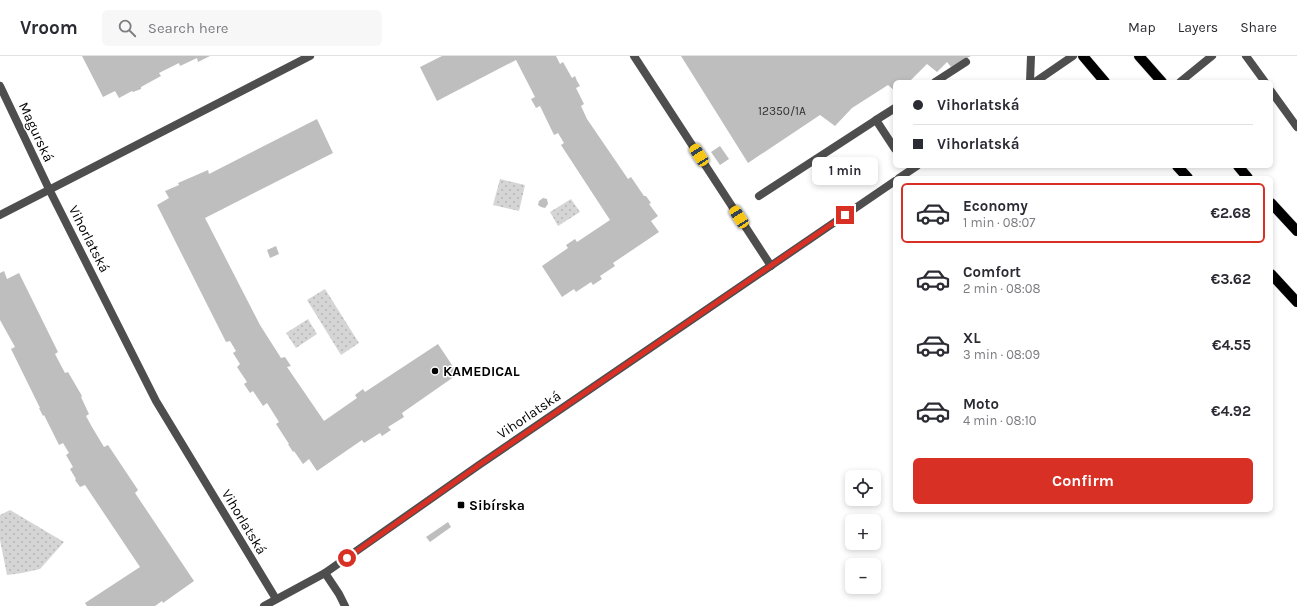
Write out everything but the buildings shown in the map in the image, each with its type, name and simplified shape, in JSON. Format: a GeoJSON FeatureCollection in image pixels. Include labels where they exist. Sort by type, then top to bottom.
{"type":"FeatureCollection","features":[{"type":"Feature","properties":{"kind":"main road"},"geometry":{"type":"LineString","coordinates":[[1083,56],[1103,80]]}},
{"type":"Feature","properties":{"kind":"main road"},"geometry":{"type":"LineString","coordinates":[[1139,56],[1160,80]]}},
{"type":"Feature","properties":{"kind":"main road"},"geometry":{"type":"LineString","coordinates":[[1179,168],[1186,176]]}},
{"type":"Feature","properties":{"kind":"main road"},"geometry":{"type":"LineString","coordinates":[[1240,168],[1246,176]]}},
{"type":"Feature","properties":{"kind":"main road"},"geometry":{"type":"LineString","coordinates":[[1273,205],[1297,231]]}},
{"type":"Feature","properties":{"kind":"main road"},"geometry":{"type":"LineString","coordinates":[[1273,276],[1297,302]]}},
{"type":"Feature","properties":{"kind":"street"},"geometry":{"type":"LineString","coordinates":[[0,215],[310,56]]}},
{"type":"Feature","properties":{"kind":"street"},"geometry":{"type":"LineString","coordinates":[[634,56],[771,266]]}},
{"type":"Feature","properties":{"kind":"street"},"geometry":{"type":"LineString","coordinates":[[1030,80],[1031,56]]}},
{"type":"Feature","properties":{"kind":"street"},"geometry":{"type":"LineString","coordinates":[[1038,80],[1074,56]]}},
{"type":"Feature","properties":{"kind":"street"},"geometry":{"type":"LineString","coordinates":[[1182,80],[1212,56]]}},
{"type":"Feature","properties":{"kind":"street"},"geometry":{"type":"LineString","coordinates":[[1246,56],[1264,80]]}},
{"type":"Feature","properties":{"kind":"street"},"geometry":{"type":"LineString","coordinates":[[938,80],[966,62]]}},
{"type":"Feature","properties":{"kind":"street","name":"Magurská"},"geometry":{"type":"LineString","coordinates":[[0,86],[49,189]]}},
{"type":"Feature","properties":{"kind":"street"},"geometry":{"type":"LineString","coordinates":[[1273,94],[1297,127]]}},
{"type":"Feature","properties":{"kind":"street"},"geometry":{"type":"LineString","coordinates":[[758,196],[893,109]]}},
{"type":"Feature","properties":{"kind":"street"},"geometry":{"type":"LineString","coordinates":[[876,120],[893,146]]}},
{"type":"Feature","properties":{"kind":"street"},"geometry":{"type":"LineString","coordinates":[[901,176],[911,168]]}},
{"type":"Feature","properties":{"kind":"street","name":"Vihorlatská"},"geometry":{"type":"LineString","coordinates":[[49,189],[156,402],[276,599],[325,573],[485,461],[893,182]]}},
{"type":"Feature","properties":{"kind":"street"},"geometry":{"type":"LineString","coordinates":[[325,573],[345,606]]}},
{"type":"Feature","properties":{"kind":"street"},"geometry":{"type":"LineString","coordinates":[[338,606],[339,594]]}},
{"type":"Feature","properties":{"kind":"street"},"geometry":{"type":"LineString","coordinates":[[264,606],[276,599]]}},
{"type":"Feature","properties":{"kind":"shaded area"},"geometry":{"type":"Polygon","coordinates":[[[500,179],[525,185],[519,211],[493,205],[500,179]]]}},
{"type":"Feature","properties":{"kind":"shaded area"},"geometry":{"type":"Polygon","coordinates":[[[571,199],[580,212],[558,226],[550,212],[571,199]]]}},
{"type":"Feature","properties":{"kind":"shaded area"},"geometry":{"type":"Polygon","coordinates":[[[325,289],[359,343],[341,355],[307,300],[325,289]]]}},
{"type":"Feature","properties":{"kind":"shaded area"},"geometry":{"type":"Polygon","coordinates":[[[308,319],[317,334],[296,348],[286,333],[308,319]]]}},
{"type":"Feature","properties":{"kind":"shaded area"},"geometry":{"type":"Polygon","coordinates":[[[10,510],[64,542],[40,569],[7,575],[0,540],[0,515],[10,510]]]}},
{"type":"Feature","properties":{"kind":"place","name":"KAMEDICAL"},"geometry":{"type":"Point","coordinates":[435,371]}},
{"type":"Feature","properties":{"kind":"place","name":"Sibírska"},"geometry":{"type":"Point","coordinates":[461,505]}},
{"type":"Feature","properties":{"kind":"route"},"geometry":{"type":"LineString","coordinates":[[347,558],[479,465],[845,215]]}}]}
